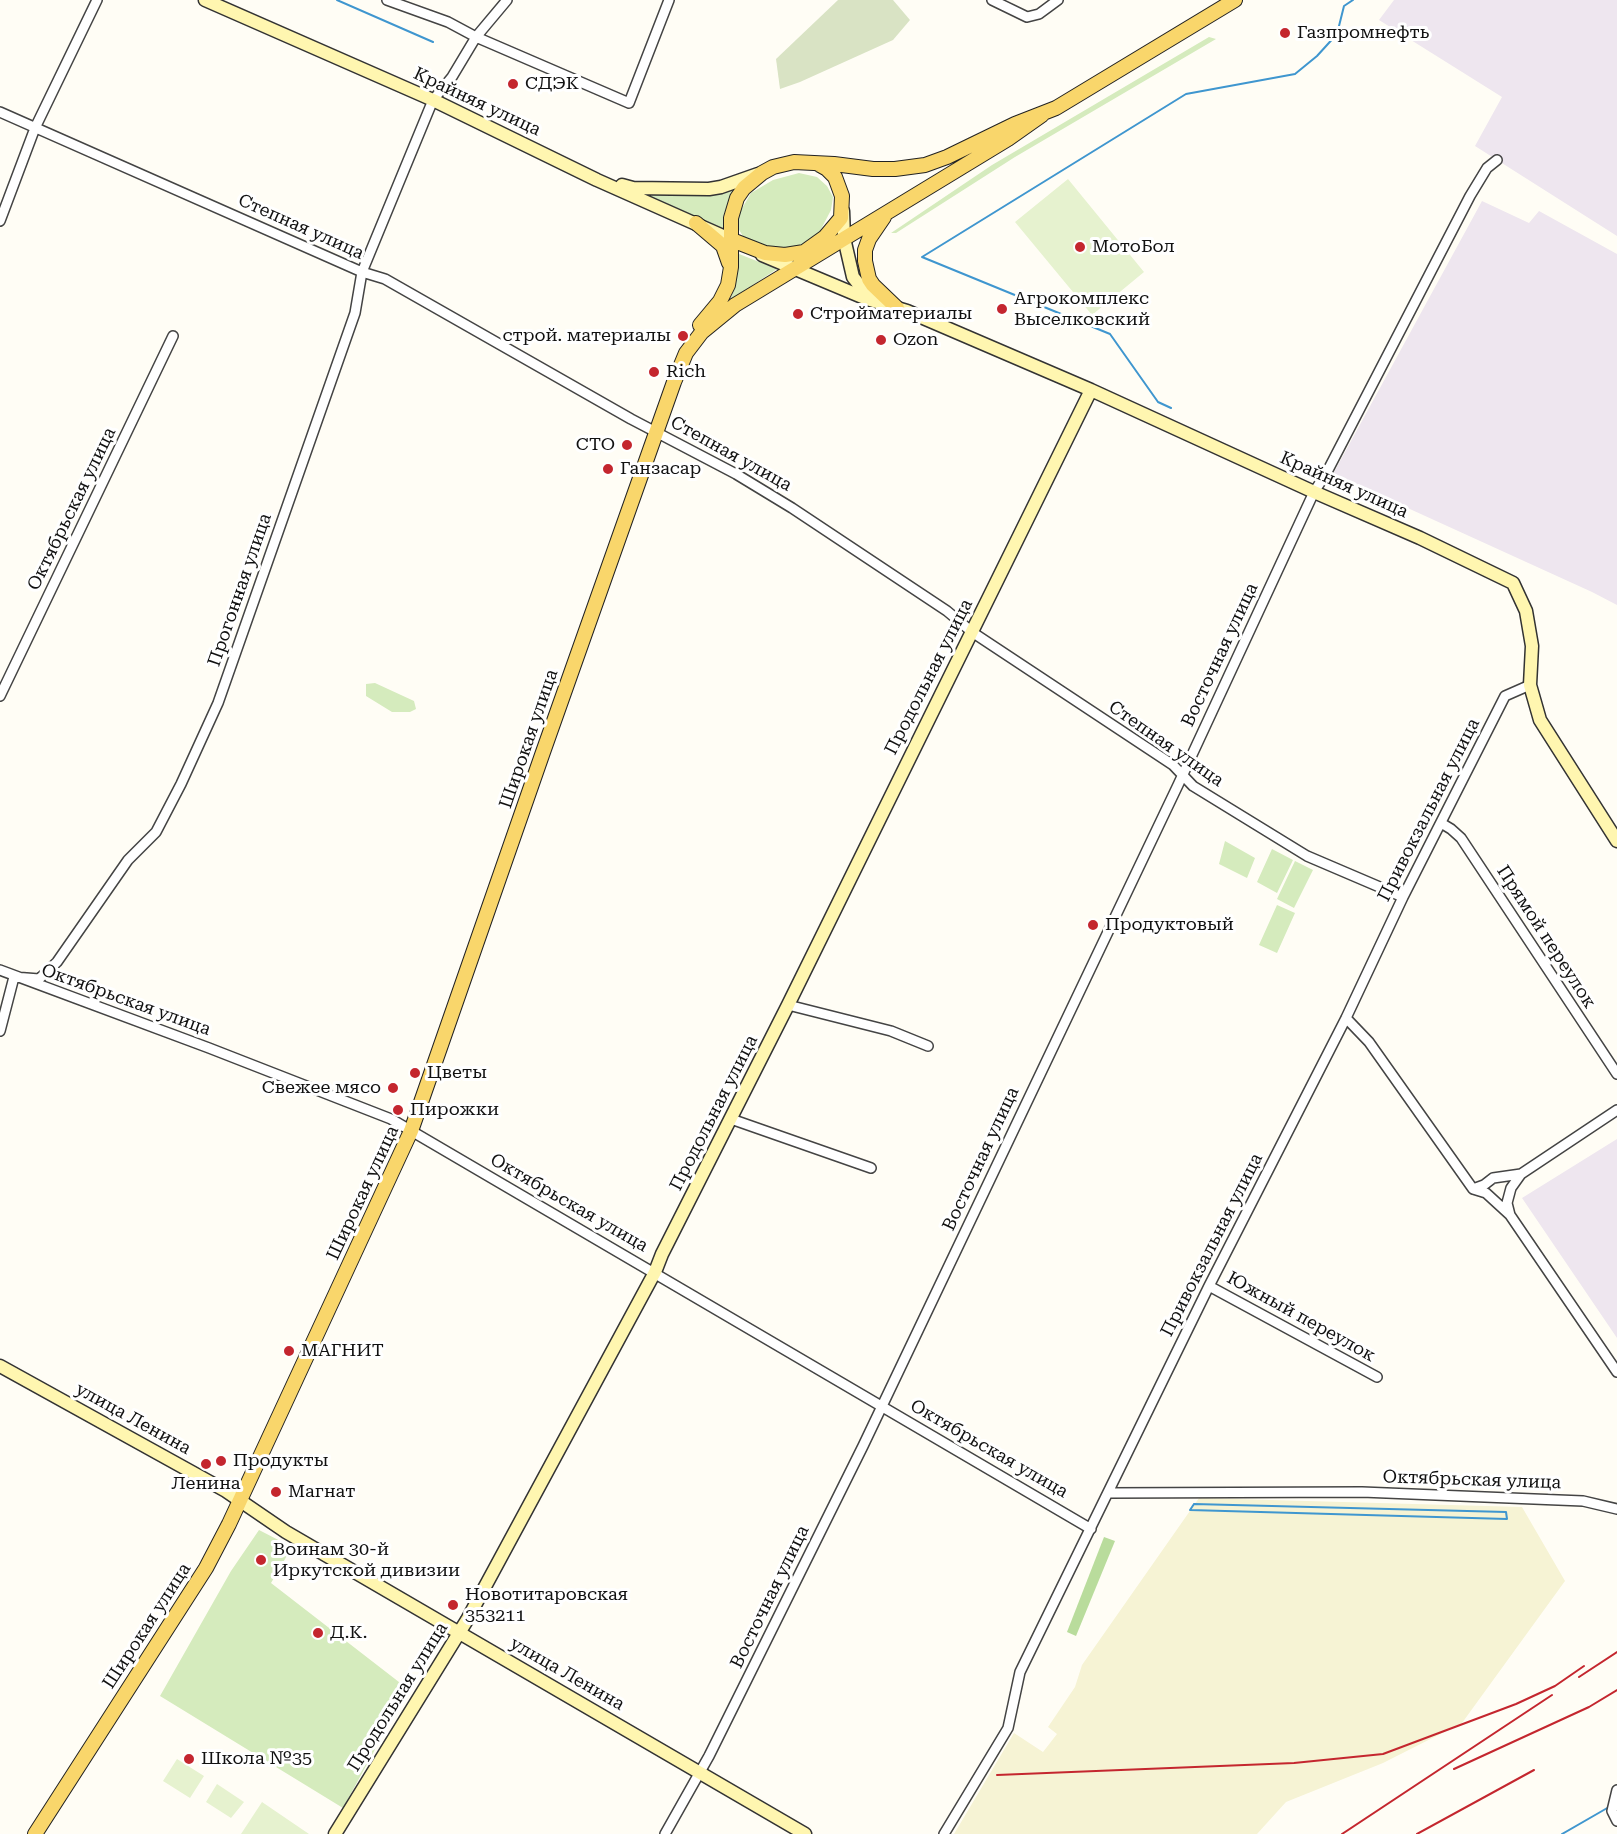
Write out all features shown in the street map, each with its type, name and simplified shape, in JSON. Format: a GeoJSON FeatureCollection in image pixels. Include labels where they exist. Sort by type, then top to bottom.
{"type":"FeatureCollection","features":[{"type":"Feature","properties":{"kind":"main road"},"geometry":{"type":"LineString","coordinates":[[686,353],[702,332],[722,314],[792,269],[1008,139],[1042,115],[1235,0]]}},
{"type":"Feature","properties":{"kind":"main road"},"geometry":{"type":"LineString","coordinates":[[686,353],[692,335],[720,301],[728,285],[731,267],[731,218],[737,198],[744,188],[762,173],[785,164],[813,162],[873,169],[926,165],[972,146],[1015,124],[1042,115]]}},
{"type":"Feature","properties":{"kind":"main road"},"geometry":{"type":"LineString","coordinates":[[812,257],[840,218],[842,196],[835,177],[827,169],[813,162]]}},
{"type":"Feature","properties":{"kind":"main road"},"geometry":{"type":"LineString","coordinates":[[891,210],[877,225],[869,239],[865,250],[865,261],[869,279],[873,285],[897,308]]}},
{"type":"Feature","properties":{"kind":"main road"},"geometry":{"type":"LineString","coordinates":[[696,223],[723,246],[731,267]]}},
{"type":"Feature","properties":{"kind":"main road"},"geometry":{"type":"LineString","coordinates":[[732,240],[765,253],[784,255],[804,252],[825,237]]}},
{"type":"Feature","properties":{"kind":"main road","name":"Широкая улица"},"geometry":{"type":"LineString","coordinates":[[35,1834],[206,1568],[241,1502],[411,1131],[656,431],[686,353]]}},
{"type":"Feature","properties":{"kind":"street"},"geometry":{"type":"LineString","coordinates":[[0,221],[35,128],[97,0]]}},
{"type":"Feature","properties":{"kind":"street","name":"Крайняя улица"},"geometry":{"type":"LineString","coordinates":[[205,0],[433,100],[597,180],[732,240]]}},
{"type":"Feature","properties":{"kind":"street"},"geometry":{"type":"LineString","coordinates":[[387,0],[448,22],[476,37],[629,103],[669,0]]}},
{"type":"Feature","properties":{"kind":"street","name":"Прогонная улица"},"geometry":{"type":"LineString","coordinates":[[14,977],[39,980],[57,962],[128,860],[156,832],[181,784],[218,703],[356,313],[362,272],[433,100],[452,77],[476,37],[507,0]]}},
{"type":"Feature","properties":{"kind":"street"},"geometry":{"type":"LineString","coordinates":[[992,0],[1027,17],[1039,14],[1058,0]]}},
{"type":"Feature","properties":{"kind":"street","name":"Степная улица"},"geometry":{"type":"LineString","coordinates":[[0,112],[362,272],[385,279],[631,419],[736,474],[792,508],[947,611],[972,632],[1173,765],[1193,786],[1307,856],[1403,897]]}},
{"type":"Feature","properties":{"kind":"street","name":"Восточная улица"},"geometry":{"type":"LineString","coordinates":[[665,1834],[700,1773],[882,1406],[1314,492],[1332,462],[1470,196],[1486,168],[1497,160]]}},
{"type":"Feature","properties":{"kind":"street"},"geometry":{"type":"LineString","coordinates":[[597,180],[633,188],[698,190],[721,187],[762,173]]}},
{"type":"Feature","properties":{"kind":"street"},"geometry":{"type":"LineString","coordinates":[[842,196],[844,238],[853,277],[872,295],[897,308]]}},
{"type":"Feature","properties":{"kind":"street"},"geometry":{"type":"LineString","coordinates":[[748,248],[792,269],[867,299],[897,308]]}},
{"type":"Feature","properties":{"kind":"street","name":"Крайняя улица"},"geometry":{"type":"LineString","coordinates":[[897,308],[1091,390],[1420,538],[1513,584],[1526,611],[1532,646],[1530,685],[1539,720],[1617,841]]}},
{"type":"Feature","properties":{"kind":"street","name":"Октябрьская улица"},"geometry":{"type":"LineString","coordinates":[[0,696],[173,336]]}},
{"type":"Feature","properties":{"kind":"street","name":"Продольная улица"},"geometry":{"type":"LineString","coordinates":[[335,1834],[459,1632],[655,1272],[1091,390]]}},
{"type":"Feature","properties":{"kind":"street","name":"Привокзальная улица"},"geometry":{"type":"LineString","coordinates":[[945,1834],[1008,1728],[1020,1672],[1209,1286],[1346,1018],[1403,897],[1505,696],[1530,685]]}},
{"type":"Feature","properties":{"kind":"street","name":"Прямой переулок"},"geometry":{"type":"LineString","coordinates":[[1441,823],[1461,838],[1617,1074]]}},
{"type":"Feature","properties":{"kind":"street","name":"Октябрьская улица"},"geometry":{"type":"LineString","coordinates":[[0,970],[391,1119],[1091,1528]]}},
{"type":"Feature","properties":{"kind":"street"},"geometry":{"type":"LineString","coordinates":[[0,1031],[14,977]]}},
{"type":"Feature","properties":{"kind":"street"},"geometry":{"type":"LineString","coordinates":[[788,1005],[891,1031],[928,1046]]}},
{"type":"Feature","properties":{"kind":"street"},"geometry":{"type":"LineString","coordinates":[[1346,1018],[1368,1042],[1473,1189],[1486,1193],[1510,1215],[1617,1372]]}},
{"type":"Feature","properties":{"kind":"street"},"geometry":{"type":"LineString","coordinates":[[1510,1215],[1508,1203],[1511,1188],[1521,1173],[1617,1110]]}},
{"type":"Feature","properties":{"kind":"street"},"geometry":{"type":"LineString","coordinates":[[731,1119],[871,1168]]}},
{"type":"Feature","properties":{"kind":"street"},"geometry":{"type":"LineString","coordinates":[[1473,1189],[1493,1178],[1521,1173]]}},
{"type":"Feature","properties":{"kind":"street","name":"Южный переулок"},"geometry":{"type":"LineString","coordinates":[[1209,1286],[1377,1377]]}},
{"type":"Feature","properties":{"kind":"street","name":"улица Ленина"},"geometry":{"type":"LineString","coordinates":[[0,1366],[241,1502],[286,1532],[805,1834]]}},
{"type":"Feature","properties":{"kind":"street","name":"Октябрьская улица"},"geometry":{"type":"LineString","coordinates":[[1108,1493],[1362,1492],[1583,1501],[1617,1509]]}},
{"type":"Feature","properties":{"kind":"street"},"geometry":{"type":"LineString","coordinates":[[1617,1790],[1612,1811],[1617,1821]]}},
{"type":"Feature","properties":{"kind":"shaded area"},"geometry":{"type":"Polygon","coordinates":[[[1394,0],[1617,0],[1617,236],[1475,146],[1502,97],[1379,20],[1394,0]]]}},
{"type":"Feature","properties":{"kind":"shaded area"},"geometry":{"type":"Polygon","coordinates":[[[1482,201],[1529,223],[1539,211],[1617,254],[1617,605],[1333,474],[1482,201]]]}},
{"type":"Feature","properties":{"kind":"shaded area"},"geometry":{"type":"Polygon","coordinates":[[[1617,1139],[1617,1338],[1522,1198],[1617,1139]]]}},
{"type":"Feature","properties":{"kind":"shaded area"},"geometry":{"type":"Polygon","coordinates":[[[1199,1498],[1522,1507],[1565,1581],[1462,1723],[1383,1763],[1286,1802],[1257,1834],[954,1834],[1014,1733],[1043,1752],[1057,1734],[1048,1727],[1075,1687],[1082,1665],[1199,1498]]]}},
{"type":"Feature","properties":{"kind":"green space"},"geometry":{"type":"Polygon","coordinates":[[[838,0],[893,0],[910,20],[893,40],[780,89],[776,59],[838,0]]]}},
{"type":"Feature","properties":{"kind":"green space"},"geometry":{"type":"Polygon","coordinates":[[[1209,37],[1216,39],[1015,157],[896,233],[891,233],[992,165],[1209,37]]]}},
{"type":"Feature","properties":{"kind":"green space"},"geometry":{"type":"Polygon","coordinates":[[[799,173],[817,177],[827,186],[833,197],[831,210],[818,235],[806,245],[772,250],[744,238],[738,228],[737,217],[751,193],[773,180],[799,173]]]}},
{"type":"Feature","properties":{"kind":"green space","name":"МотоБол"},"geometry":{"type":"Polygon","coordinates":[[[1068,179],[1144,272],[1092,315],[1015,222],[1068,179]]]}},
{"type":"Feature","properties":{"kind":"green space"},"geometry":{"type":"Polygon","coordinates":[[[629,191],[697,195],[732,191],[723,217],[723,232],[629,191]]]}},
{"type":"Feature","properties":{"kind":"green space"},"geometry":{"type":"Polygon","coordinates":[[[734,252],[777,269],[730,300],[736,284],[734,252]]]}},
{"type":"Feature","properties":{"kind":"green space"},"geometry":{"type":"Polygon","coordinates":[[[375,683],[414,701],[416,709],[410,712],[392,712],[366,696],[366,684],[375,683]]]}},
{"type":"Feature","properties":{"kind":"green space"},"geometry":{"type":"Polygon","coordinates":[[[1225,841],[1255,858],[1247,878],[1219,864],[1225,841]]]}},
{"type":"Feature","properties":{"kind":"green space"},"geometry":{"type":"Polygon","coordinates":[[[1272,849],[1293,860],[1277,893],[1257,882],[1272,849]]]}},
{"type":"Feature","properties":{"kind":"green space"},"geometry":{"type":"Polygon","coordinates":[[[1295,861],[1313,870],[1294,908],[1277,899],[1295,861]]]}},
{"type":"Feature","properties":{"kind":"green space"},"geometry":{"type":"Polygon","coordinates":[[[1277,905],[1295,913],[1277,953],[1259,945],[1277,905]]]}},
{"type":"Feature","properties":{"kind":"green space"},"geometry":{"type":"Polygon","coordinates":[[[259,1530],[292,1547],[271,1583],[408,1689],[343,1808],[160,1696],[231,1571],[259,1530]]]}},
{"type":"Feature","properties":{"kind":"green space"},"geometry":{"type":"Polygon","coordinates":[[[1104,1537],[1115,1541],[1076,1636],[1067,1632],[1104,1537]]]}},
{"type":"Feature","properties":{"kind":"green space"},"geometry":{"type":"Polygon","coordinates":[[[177,1759],[204,1776],[190,1798],[163,1781],[177,1759]]]}},
{"type":"Feature","properties":{"kind":"green space"},"geometry":{"type":"Polygon","coordinates":[[[217,1784],[244,1802],[231,1818],[206,1802],[217,1784]]]}},
{"type":"Feature","properties":{"kind":"green space"},"geometry":{"type":"Polygon","coordinates":[[[262,1802],[309,1834],[241,1834],[262,1802]]]}},
{"type":"Feature","properties":{"kind":"waterway"},"geometry":{"type":"LineString","coordinates":[[337,0],[433,42]]}},
{"type":"Feature","properties":{"kind":"waterway"},"geometry":{"type":"LineString","coordinates":[[1171,408],[1158,402],[1110,334],[922,257],[1186,94],[1295,74],[1317,56],[1337,34],[1344,6],[1353,0]]}},
{"type":"Feature","properties":{"kind":"waterway"},"geometry":{"type":"LineString","coordinates":[[1194,1504],[1506,1512],[1507,1519],[1190,1510],[1194,1504]]}},
{"type":"Feature","properties":{"kind":"waterway"},"geometry":{"type":"LineString","coordinates":[[1562,1834],[1609,1807]]}},
{"type":"Feature","properties":{"kind":"railway"},"geometry":{"type":"LineString","coordinates":[[1579,1677],[1617,1652]]}},
{"type":"Feature","properties":{"kind":"railway"},"geometry":{"type":"LineString","coordinates":[[997,1775],[1294,1763],[1383,1754],[1516,1704],[1555,1686],[1584,1666]]}},
{"type":"Feature","properties":{"kind":"railway"},"geometry":{"type":"LineString","coordinates":[[1454,1769],[1589,1707],[1617,1690]]}},
{"type":"Feature","properties":{"kind":"railway"},"geometry":{"type":"LineString","coordinates":[[1342,1834],[1552,1695]]}},
{"type":"Feature","properties":{"kind":"railway"},"geometry":{"type":"LineString","coordinates":[[1417,1834],[1534,1770]]}},
{"type":"Feature","properties":{"kind":"place","name":"Газпромнефть"},"geometry":{"type":"Point","coordinates":[1285,33]}},
{"type":"Feature","properties":{"kind":"place","name":"СДЭК"},"geometry":{"type":"Point","coordinates":[513,84]}},
{"type":"Feature","properties":{"kind":"place","name":"МотоБол"},"geometry":{"type":"Point","coordinates":[1080,247]}},
{"type":"Feature","properties":{"kind":"place","name":"Агрокомплекс Выселковский"},"geometry":{"type":"Point","coordinates":[1002,309]}},
{"type":"Feature","properties":{"kind":"place","name":"Стройматериалы"},"geometry":{"type":"Point","coordinates":[798,314]}},
{"type":"Feature","properties":{"kind":"place","name":"строй. материалы"},"geometry":{"type":"Point","coordinates":[683,336]}},
{"type":"Feature","properties":{"kind":"place","name":"Ozon"},"geometry":{"type":"Point","coordinates":[881,340]}},
{"type":"Feature","properties":{"kind":"place","name":"Rich"},"geometry":{"type":"Point","coordinates":[654,372]}},
{"type":"Feature","properties":{"kind":"place","name":"СТО"},"geometry":{"type":"Point","coordinates":[627,445]}},
{"type":"Feature","properties":{"kind":"place","name":"Ганзасар"},"geometry":{"type":"Point","coordinates":[608,469]}},
{"type":"Feature","properties":{"kind":"place","name":"Продуктовый"},"geometry":{"type":"Point","coordinates":[1093,925]}},
{"type":"Feature","properties":{"kind":"place","name":"Цветы"},"geometry":{"type":"Point","coordinates":[415,1073]}},
{"type":"Feature","properties":{"kind":"place","name":"Свежее мясо"},"geometry":{"type":"Point","coordinates":[393,1088]}},
{"type":"Feature","properties":{"kind":"place","name":"Пирожки"},"geometry":{"type":"Point","coordinates":[398,1110]}},
{"type":"Feature","properties":{"kind":"place","name":"МАГНИТ"},"geometry":{"type":"Point","coordinates":[289,1351]}},
{"type":"Feature","properties":{"kind":"place","name":"Продукты"},"geometry":{"type":"Point","coordinates":[221,1461]}},
{"type":"Feature","properties":{"kind":"place","name":"Ленина"},"geometry":{"type":"Point","coordinates":[206,1464]}},
{"type":"Feature","properties":{"kind":"place","name":"Магнат"},"geometry":{"type":"Point","coordinates":[276,1492]}},
{"type":"Feature","properties":{"kind":"place","name":"Воинам 30-й Иркутской дивизии"},"geometry":{"type":"Point","coordinates":[261,1560]}},
{"type":"Feature","properties":{"kind":"place","name":"Новотитаровская 353211"},"geometry":{"type":"Point","coordinates":[453,1605]}},
{"type":"Feature","properties":{"kind":"place","name":"Д.К."},"geometry":{"type":"Point","coordinates":[318,1633]}},
{"type":"Feature","properties":{"kind":"place","name":"Школа №35"},"geometry":{"type":"Point","coordinates":[189,1759]}}]}
